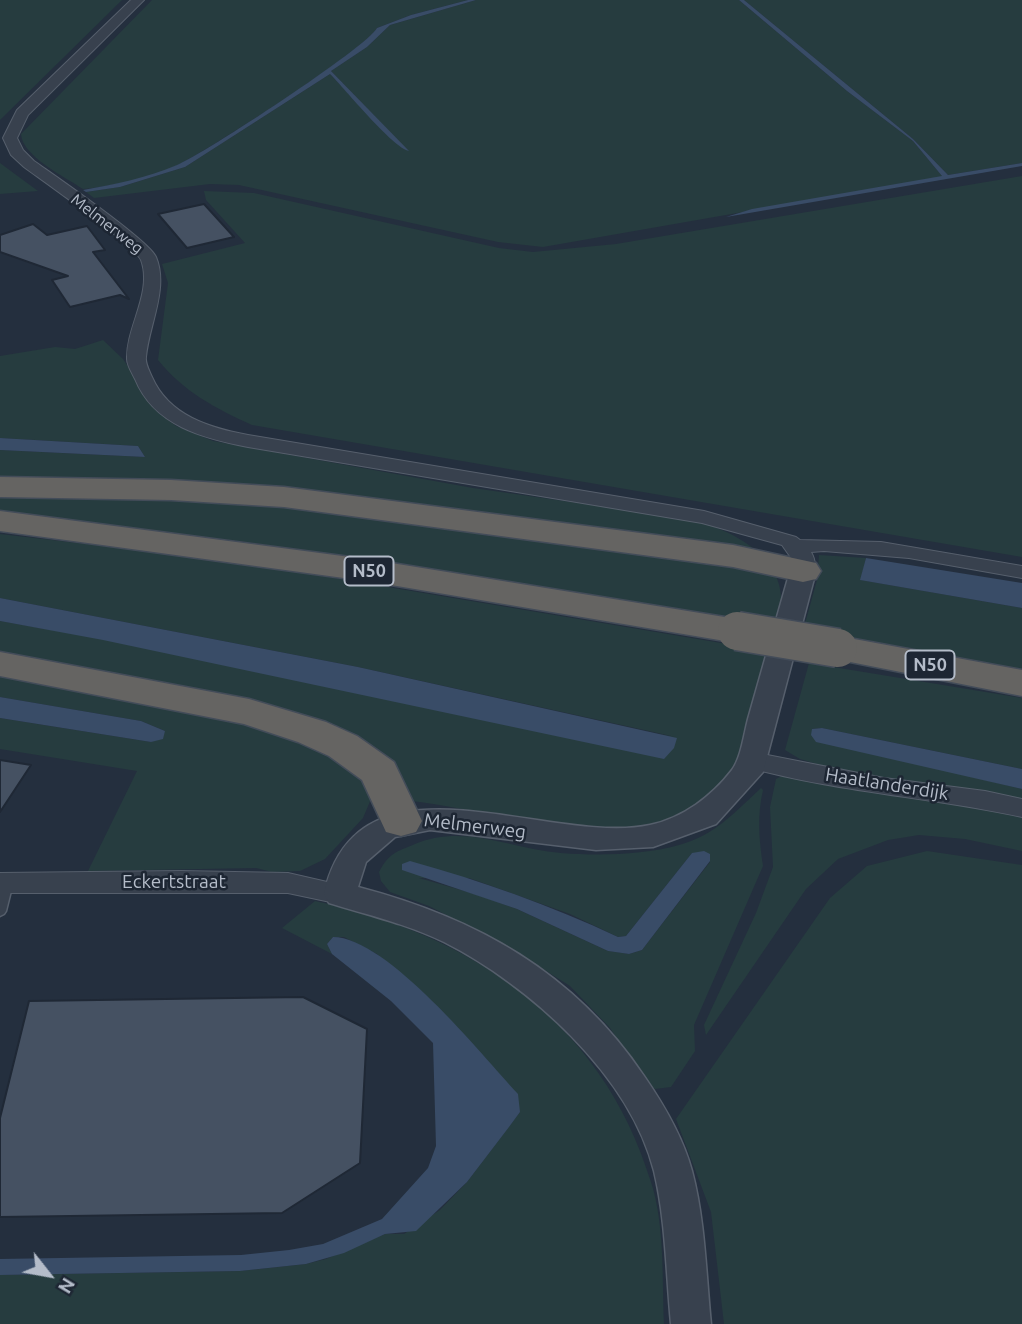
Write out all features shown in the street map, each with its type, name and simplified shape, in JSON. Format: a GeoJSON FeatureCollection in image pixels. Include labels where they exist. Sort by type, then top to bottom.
{"type":"FeatureCollection","features":[{"type":"Feature","properties":{"kind":"highway"},"geometry":{"type":"LineString","coordinates":[[0,487],[171,490],[295,499],[733,556],[800,559]]}},
{"type":"Feature","properties":{"kind":"highway","name":"N50"},"geometry":{"type":"LineString","coordinates":[[0,521],[386,573],[838,648],[1022,683]]}},
{"type":"Feature","properties":{"kind":"highway"},"geometry":{"type":"LineString","coordinates":[[0,664],[249,712],[312,732],[343,746],[379,772],[401,821]]}},
{"type":"Feature","properties":{"kind":"street","name":"Melmerweg"},"geometry":{"type":"LineString","coordinates":[[138,0],[22,113],[10,138],[16,152],[29,164],[126,236],[148,256],[153,280],[136,360],[149,391],[179,420],[208,433],[248,441],[685,512],[780,536],[800,559]]}},
{"type":"Feature","properties":{"kind":"street","name":"Melmerweg"},"geometry":{"type":"LineString","coordinates":[[340,894],[349,863],[361,845],[369,837],[401,821],[427,818],[451,820],[594,841],[613,841],[651,836],[679,827],[721,805],[736,790],[752,760],[800,559],[824,544],[872,548],[1022,572]]}},
{"type":"Feature","properties":{"kind":"street","name":"Haatlanderdijk"},"geometry":{"type":"LineString","coordinates":[[752,760],[884,787],[973,798],[1022,808]]}},
{"type":"Feature","properties":{"kind":"street","name":"Eckertstraat"},"geometry":{"type":"LineString","coordinates":[[4,883],[274,883],[340,894]]}},
{"type":"Feature","properties":{"kind":"street"},"geometry":{"type":"LineString","coordinates":[[340,894],[422,919],[462,937],[527,975],[593,1034],[616,1062],[653,1120],[675,1179],[691,1324]]}},
{"type":"Feature","properties":{"kind":"lane","name":"Eckertstraat"},"geometry":{"type":"LineString","coordinates":[[0,911],[4,883]]}},
{"type":"Feature","properties":{"kind":"green space"},"geometry":{"type":"Polygon","coordinates":[[[0,0],[122,0],[0,120],[0,0]]]}},
{"type":"Feature","properties":{"kind":"green space"},"geometry":{"type":"Polygon","coordinates":[[[152,0],[468,0],[411,15],[377,28],[366,40],[318,76],[253,120],[180,164],[133,181],[83,189],[36,158],[23,142],[21,134],[152,0]]]}},
{"type":"Feature","properties":{"kind":"green space"},"geometry":{"type":"Polygon","coordinates":[[[476,0],[739,0],[847,91],[913,141],[943,177],[543,247],[498,242],[239,185],[210,184],[94,198],[86,192],[120,187],[185,167],[330,74],[388,135],[408,151],[331,71],[367,47],[390,25],[476,0]]]}},
{"type":"Feature","properties":{"kind":"green space"},"geometry":{"type":"Polygon","coordinates":[[[744,0],[1022,0],[1022,163],[948,175],[913,139],[744,0]]]}},
{"type":"Feature","properties":{"kind":"green space"},"geometry":{"type":"Polygon","coordinates":[[[0,163],[38,191],[0,194],[0,163]]]}},
{"type":"Feature","properties":{"kind":"green space"},"geometry":{"type":"Polygon","coordinates":[[[1022,176],[1022,557],[252,425],[201,398],[178,381],[158,360],[168,283],[162,264],[245,243],[206,200],[204,191],[254,193],[499,248],[533,252],[616,244],[1022,176]]]}},
{"type":"Feature","properties":{"kind":"green space"},"geometry":{"type":"Polygon","coordinates":[[[103,340],[123,359],[159,413],[176,426],[213,441],[473,488],[690,519],[721,530],[752,547],[774,572],[780,587],[781,605],[776,626],[254,543],[0,513],[0,450],[145,457],[138,446],[0,438],[0,356],[55,347],[75,349],[103,340]]]}},
{"type":"Feature","properties":{"kind":"green space"},"geometry":{"type":"Polygon","coordinates":[[[0,534],[233,561],[769,651],[746,737],[733,770],[726,782],[698,807],[663,821],[622,827],[533,821],[412,801],[387,763],[0,658],[0,621],[676,737],[358,667],[0,598],[0,534]]]}},
{"type":"Feature","properties":{"kind":"green space"},"geometry":{"type":"Polygon","coordinates":[[[819,555],[866,558],[861,580],[1022,608],[1022,670],[803,631],[817,580],[819,555]]]}},
{"type":"Feature","properties":{"kind":"green space"},"geometry":{"type":"Polygon","coordinates":[[[809,663],[1022,698],[1022,769],[822,728],[812,729],[952,772],[1022,789],[1022,803],[844,772],[800,759],[785,750],[809,663]]]}},
{"type":"Feature","properties":{"kind":"green space"},"geometry":{"type":"Polygon","coordinates":[[[0,671],[180,705],[336,750],[367,784],[371,799],[363,818],[325,859],[300,871],[272,872],[256,868],[88,871],[137,771],[0,749],[0,718],[151,742],[165,731],[141,721],[0,697],[0,671]]]}},
{"type":"Feature","properties":{"kind":"green space"},"geometry":{"type":"Polygon","coordinates":[[[784,775],[982,807],[1022,818],[1022,851],[965,839],[919,835],[888,840],[838,859],[806,889],[706,1035],[704,1025],[756,913],[773,867],[770,807],[776,779],[784,775]]]}},
{"type":"Feature","properties":{"kind":"green space"},"geometry":{"type":"Polygon","coordinates":[[[761,788],[759,828],[763,866],[694,1025],[695,1051],[671,1087],[655,1089],[643,1077],[610,1028],[570,986],[508,947],[429,906],[390,892],[381,881],[379,872],[390,857],[398,851],[433,838],[452,836],[488,839],[543,851],[576,854],[621,854],[679,845],[714,829],[761,788]],[[692,853],[626,936],[618,937],[570,914],[469,878],[419,878],[517,909],[608,951],[629,954],[642,950],[710,862],[692,853]]]}},
{"type":"Feature","properties":{"kind":"green space"},"geometry":{"type":"Polygon","coordinates":[[[927,851],[1022,865],[1022,1324],[724,1324],[711,1212],[676,1119],[830,898],[867,866],[927,851]]]}},
{"type":"Feature","properties":{"kind":"green space"},"geometry":{"type":"Polygon","coordinates":[[[315,901],[373,916],[427,937],[477,962],[524,994],[565,1031],[600,1075],[629,1125],[651,1182],[661,1234],[664,1324],[0,1324],[0,1275],[240,1271],[306,1264],[326,1259],[385,1234],[404,1234],[440,1210],[467,1182],[520,1112],[377,954],[344,937],[333,937],[327,944],[332,954],[282,928],[315,901]]]}},
{"type":"Feature","properties":{"kind":"water"},"geometry":{"type":"Polygon","coordinates":[[[476,0],[390,25],[367,47],[331,71],[409,151],[392,140],[330,74],[185,167],[120,187],[86,192],[83,190],[143,177],[177,165],[283,100],[345,56],[377,28],[411,15],[476,0]]]}},
{"type":"Feature","properties":{"kind":"water"},"geometry":{"type":"Polygon","coordinates":[[[739,0],[744,0],[913,139],[948,175],[1022,163],[1022,166],[726,217],[752,209],[942,176],[913,141],[847,91],[739,0]]]}},
{"type":"Feature","properties":{"kind":"water"},"geometry":{"type":"Polygon","coordinates":[[[0,438],[138,446],[145,457],[0,450],[0,438]]]}},
{"type":"Feature","properties":{"kind":"water"},"geometry":{"type":"Polygon","coordinates":[[[866,558],[1022,583],[1022,608],[860,580],[866,558]]]}},
{"type":"Feature","properties":{"kind":"water"},"geometry":{"type":"Polygon","coordinates":[[[0,598],[358,667],[677,738],[674,748],[664,759],[103,640],[0,621],[0,598]]]}},
{"type":"Feature","properties":{"kind":"water"},"geometry":{"type":"Polygon","coordinates":[[[0,697],[141,721],[165,731],[163,739],[151,742],[0,718],[0,697]]]}},
{"type":"Feature","properties":{"kind":"water"},"geometry":{"type":"Polygon","coordinates":[[[822,728],[1022,769],[1022,789],[816,742],[811,735],[812,729],[822,728]]]}},
{"type":"Feature","properties":{"kind":"water"},"geometry":{"type":"Polygon","coordinates":[[[704,851],[710,854],[710,861],[642,950],[629,954],[608,951],[517,909],[402,870],[402,864],[410,861],[463,877],[516,894],[618,937],[626,936],[692,853],[704,851]]]}},
{"type":"Feature","properties":{"kind":"water"},"geometry":{"type":"Polygon","coordinates":[[[333,937],[355,942],[380,956],[406,976],[458,1027],[518,1094],[520,1112],[467,1182],[416,1231],[385,1234],[344,1253],[306,1264],[240,1271],[0,1275],[0,1259],[241,1255],[289,1250],[323,1244],[382,1219],[428,1168],[436,1146],[433,1043],[391,1001],[332,954],[327,944],[333,937]]]}},
{"type":"Feature","properties":{"kind":"building"},"geometry":{"type":"Polygon","coordinates":[[[204,204],[234,237],[187,248],[158,214],[204,204]]]}},
{"type":"Feature","properties":{"kind":"building"},"geometry":{"type":"Polygon","coordinates":[[[33,224],[47,235],[87,226],[105,250],[93,252],[129,299],[120,295],[70,307],[52,280],[68,276],[0,252],[0,235],[33,224]]]}},
{"type":"Feature","properties":{"kind":"building"},"geometry":{"type":"Polygon","coordinates":[[[0,760],[31,765],[0,812],[0,760]]]}},
{"type":"Feature","properties":{"kind":"building"},"geometry":{"type":"Polygon","coordinates":[[[303,997],[367,1029],[360,1163],[282,1213],[0,1217],[0,1118],[29,1001],[303,997]]]}}]}
